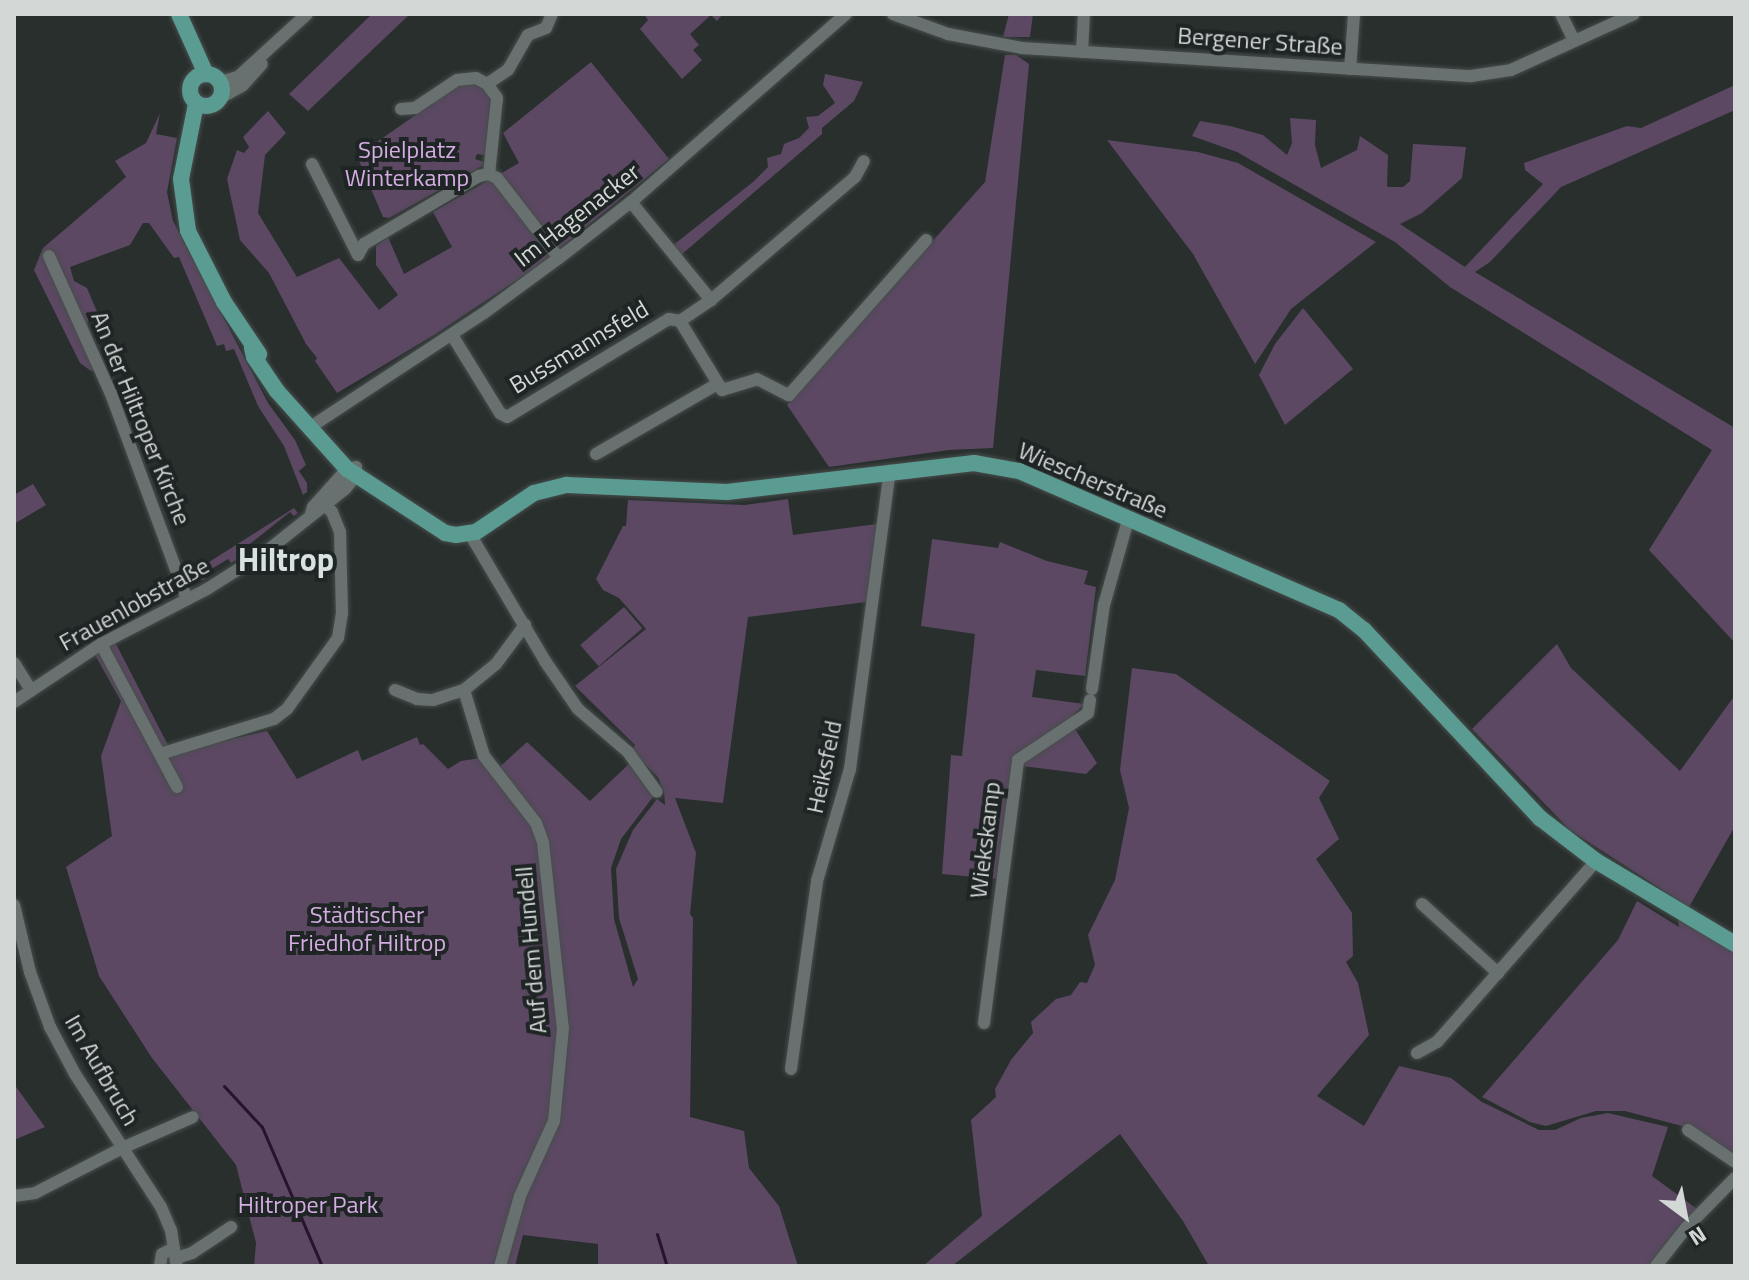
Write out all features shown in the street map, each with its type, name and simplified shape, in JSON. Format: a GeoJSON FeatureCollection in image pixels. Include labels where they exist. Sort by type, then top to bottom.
{"type":"FeatureCollection","features":[{"type":"Feature","properties":{"kind":"main road"},"geometry":{"type":"LineString","coordinates":[[180,16],[207,91],[182,169],[180,184],[188,231],[252,348],[312,427],[356,474],[445,533],[470,534]]}},
{"type":"Feature","properties":{"kind":"main road","name":"Wiescherstraße"},"geometry":{"type":"LineString","coordinates":[[470,534],[534,493],[554,486],[727,492],[840,481],[890,471],[984,463],[1019,471],[1339,610],[1364,630],[1540,818],[1596,861],[1735,944]]}},
{"type":"Feature","properties":{"kind":"street"},"geometry":{"type":"LineString","coordinates":[[207,91],[243,85],[307,14]]}},
{"type":"Feature","properties":{"kind":"street"},"geometry":{"type":"LineString","coordinates":[[487,84],[508,70],[528,35],[546,28],[552,14]]}},
{"type":"Feature","properties":{"kind":"street","name":"Im Hagenacker"},"geometry":{"type":"LineString","coordinates":[[312,427],[452,335],[559,258],[631,202],[846,14]]}},
{"type":"Feature","properties":{"kind":"street"},"geometry":{"type":"LineString","coordinates":[[1082,52],[1084,14]]}},
{"type":"Feature","properties":{"kind":"street"},"geometry":{"type":"LineString","coordinates":[[1350,69],[1354,14]]}},
{"type":"Feature","properties":{"kind":"street"},"geometry":{"type":"LineString","coordinates":[[1561,14],[1574,41]]}},
{"type":"Feature","properties":{"kind":"street","name":"Bergener Straße"},"geometry":{"type":"LineString","coordinates":[[901,15],[986,43],[1082,52],[1489,76],[1511,70],[1634,14]]}},
{"type":"Feature","properties":{"kind":"street"},"geometry":{"type":"LineString","coordinates":[[401,109],[415,108],[457,80],[476,78],[487,84],[497,98],[489,174]]}},
{"type":"Feature","properties":{"kind":"street","name":"Bussmannsfeld"},"geometry":{"type":"LineString","coordinates":[[452,335],[503,417],[669,319],[680,321],[711,300],[855,177],[864,161]]}},
{"type":"Feature","properties":{"kind":"street"},"geometry":{"type":"LineString","coordinates":[[312,164],[358,255],[364,244],[479,176],[489,174],[497,178],[559,258]]}},
{"type":"Feature","properties":{"kind":"street"},"geometry":{"type":"LineString","coordinates":[[631,202],[711,300]]}},
{"type":"Feature","properties":{"kind":"street"},"geometry":{"type":"LineString","coordinates":[[596,454],[717,384],[725,391],[757,379],[789,395],[926,240]]}},
{"type":"Feature","properties":{"kind":"street","name":"An der Hiltroper Kirche"},"geometry":{"type":"LineString","coordinates":[[49,256],[111,394],[187,599]]}},
{"type":"Feature","properties":{"kind":"street","name":"Bussmannsfeld"},"geometry":{"type":"LineString","coordinates":[[680,321],[717,384]]}},
{"type":"Feature","properties":{"kind":"street","name":"Heiksfeld"},"geometry":{"type":"LineString","coordinates":[[791,1069],[817,881],[850,769],[890,471]]}},
{"type":"Feature","properties":{"kind":"street","name":"Frauenlobstraße"},"geometry":{"type":"LineString","coordinates":[[14,702],[101,644],[187,599],[267,551],[356,474]]}},
{"type":"Feature","properties":{"kind":"street"},"geometry":{"type":"LineString","coordinates":[[160,754],[274,719],[287,709],[338,638],[342,614],[340,532],[332,512],[323,503]]}},
{"type":"Feature","properties":{"kind":"street","name":"Wiekskamp"},"geometry":{"type":"LineString","coordinates":[[984,1023],[1018,760],[1088,713],[1104,605],[1128,520]]}},
{"type":"Feature","properties":{"kind":"street"},"geometry":{"type":"LineString","coordinates":[[470,534],[578,709],[628,752],[657,792]]}},
{"type":"Feature","properties":{"kind":"street"},"geometry":{"type":"LineString","coordinates":[[395,690],[417,699],[433,700],[464,690],[496,664],[525,625]]}},
{"type":"Feature","properties":{"kind":"street"},"geometry":{"type":"LineString","coordinates":[[101,644],[177,787]]}},
{"type":"Feature","properties":{"kind":"street"},"geometry":{"type":"LineString","coordinates":[[14,663],[31,690]]}},
{"type":"Feature","properties":{"kind":"street","name":"Auf dem Hundell"},"geometry":{"type":"LineString","coordinates":[[464,690],[484,756],[536,823],[543,842],[563,1028],[554,1121],[520,1196],[500,1266]]}},
{"type":"Feature","properties":{"kind":"street"},"geometry":{"type":"LineString","coordinates":[[1417,1053],[1437,1042],[1596,861]]}},
{"type":"Feature","properties":{"kind":"street"},"geometry":{"type":"LineString","coordinates":[[1422,904],[1498,973]]}},
{"type":"Feature","properties":{"kind":"street","name":"Im Aufbruch"},"geometry":{"type":"LineString","coordinates":[[14,905],[30,972],[50,1027],[163,1211],[176,1257]]}},
{"type":"Feature","properties":{"kind":"street"},"geometry":{"type":"LineString","coordinates":[[14,1196],[35,1193],[122,1148],[193,1117]]}},
{"type":"Feature","properties":{"kind":"street"},"geometry":{"type":"LineString","coordinates":[[1688,1130],[1735,1162]]}},
{"type":"Feature","properties":{"kind":"street"},"geometry":{"type":"LineString","coordinates":[[1656,1266],[1686,1228],[1735,1178]]}},
{"type":"Feature","properties":{"kind":"street"},"geometry":{"type":"LineString","coordinates":[[160,1266],[162,1254],[176,1257],[192,1253],[231,1227]]}},
{"type":"Feature","properties":{"kind":"green space"},"geometry":{"type":"Polygon","coordinates":[[[372,14],[410,14],[308,111],[289,94],[372,14]]]}},
{"type":"Feature","properties":{"kind":"green space"},"geometry":{"type":"Polygon","coordinates":[[[644,14],[723,14],[717,21],[711,15],[690,34],[699,45],[693,50],[702,60],[682,79],[640,29],[648,20],[644,14]]]}},
{"type":"Feature","properties":{"kind":"green space"},"geometry":{"type":"Polygon","coordinates":[[[1009,14],[1033,14],[1030,37],[1003,37],[1009,14]]]}},
{"type":"Feature","properties":{"kind":"green space"},"geometry":{"type":"Polygon","coordinates":[[[1005,55],[1016,55],[1029,64],[993,448],[949,450],[829,467],[787,405],[985,182],[1005,55]]]}},
{"type":"Feature","properties":{"kind":"green space"},"geometry":{"type":"Polygon","coordinates":[[[591,62],[669,159],[538,266],[434,335],[337,393],[315,361],[317,358],[306,344],[269,273],[240,240],[227,179],[237,150],[244,153],[249,147],[243,137],[268,111],[286,133],[265,155],[258,213],[297,277],[339,258],[379,310],[398,295],[376,265],[376,246],[388,237],[404,274],[452,247],[433,212],[519,163],[503,133],[591,62]]]}},
{"type":"Feature","properties":{"kind":"green space"},"geometry":{"type":"Polygon","coordinates":[[[825,74],[863,82],[854,101],[822,128],[822,134],[681,255],[672,246],[753,182],[768,167],[767,158],[781,154],[784,144],[799,138],[809,128],[806,117],[818,116],[835,103],[823,85],[825,74]]]}},
{"type":"Feature","properties":{"kind":"green space","name":"Spielplatz Winterkamp"},"geometry":{"type":"Polygon","coordinates":[[[471,83],[486,91],[490,101],[485,155],[477,154],[475,159],[484,162],[482,166],[389,218],[383,217],[357,156],[454,88],[471,83]]]}},
{"type":"Feature","properties":{"kind":"green space"},"geometry":{"type":"Polygon","coordinates":[[[1735,85],[1735,110],[1561,187],[1490,262],[1475,272],[1735,428],[1735,643],[1649,550],[1712,450],[1450,287],[1395,242],[1237,152],[1192,136],[1200,121],[1230,126],[1263,135],[1287,155],[1292,143],[1290,118],[1316,120],[1315,145],[1321,168],[1357,150],[1360,136],[1388,155],[1387,187],[1403,187],[1410,181],[1413,144],[1466,147],[1462,178],[1422,213],[1400,224],[1465,267],[1543,184],[1525,170],[1524,163],[1627,126],[1641,128],[1735,85]]]}},
{"type":"Feature","properties":{"kind":"green space"},"geometry":{"type":"Polygon","coordinates":[[[160,113],[156,134],[177,138],[167,192],[173,221],[268,403],[295,440],[306,465],[299,471],[307,483],[307,492],[303,495],[284,446],[258,406],[234,349],[226,351],[224,344],[217,346],[179,257],[174,258],[149,223],[143,223],[130,245],[70,267],[74,281],[87,288],[98,314],[87,322],[102,366],[91,371],[80,363],[34,270],[43,248],[126,177],[115,161],[146,143],[160,113]]]}},
{"type":"Feature","properties":{"kind":"green space"},"geometry":{"type":"Polygon","coordinates":[[[1107,140],[1198,152],[1238,163],[1376,242],[1291,309],[1255,364],[1193,254],[1107,140]]]}},
{"type":"Feature","properties":{"kind":"green space"},"geometry":{"type":"Polygon","coordinates":[[[1303,308],[1353,369],[1285,425],[1259,375],[1275,344],[1303,308]]]}},
{"type":"Feature","properties":{"kind":"green space"},"geometry":{"type":"Polygon","coordinates":[[[33,484],[46,505],[14,524],[14,495],[33,484]]]}},
{"type":"Feature","properties":{"kind":"green space"},"geometry":{"type":"Polygon","coordinates":[[[788,499],[793,535],[877,524],[866,602],[748,617],[723,803],[675,798],[696,853],[690,914],[693,918],[690,1117],[744,1131],[749,1168],[779,1206],[798,1266],[598,1266],[598,1244],[523,1235],[515,1266],[254,1266],[256,1243],[236,1165],[152,1058],[99,976],[66,867],[112,836],[101,756],[121,701],[95,655],[115,642],[172,753],[267,731],[297,779],[358,750],[362,761],[417,737],[420,745],[423,744],[448,769],[461,761],[481,758],[493,773],[527,742],[590,801],[632,761],[656,793],[621,839],[611,868],[614,919],[633,987],[638,979],[619,918],[616,869],[633,830],[657,799],[665,805],[664,792],[658,777],[632,751],[635,745],[575,686],[646,629],[619,598],[603,590],[596,579],[623,526],[626,526],[628,500],[745,505],[788,499]]]}},
{"type":"Feature","properties":{"kind":"green space"},"geometry":{"type":"Polygon","coordinates":[[[294,508],[298,513],[294,516],[290,512],[241,551],[243,556],[231,563],[228,559],[205,573],[207,578],[203,580],[193,581],[187,576],[294,508]]]}},
{"type":"Feature","properties":{"kind":"green space"},"geometry":{"type":"Polygon","coordinates":[[[932,539],[998,548],[1000,542],[1047,561],[1088,571],[1084,584],[1096,587],[1085,676],[1036,670],[1032,697],[1084,704],[1069,720],[1097,763],[1086,774],[1014,765],[998,879],[942,874],[951,755],[962,756],[975,634],[921,626],[932,539]]]}},
{"type":"Feature","properties":{"kind":"green space"},"geometry":{"type":"Polygon","coordinates":[[[624,607],[642,628],[599,666],[580,645],[624,607]]]}},
{"type":"Feature","properties":{"kind":"green space"},"geometry":{"type":"Polygon","coordinates":[[[1557,644],[1571,668],[1680,771],[1735,695],[1735,826],[1689,907],[1570,830],[1472,729],[1557,644]]]}},
{"type":"Feature","properties":{"kind":"green space"},"geometry":{"type":"Polygon","coordinates":[[[1132,668],[1176,674],[1330,781],[1319,798],[1339,839],[1316,859],[1352,913],[1353,956],[1346,962],[1358,983],[1369,1035],[1317,1096],[1364,1126],[1399,1066],[1451,1078],[1482,1102],[1539,1130],[1555,1130],[1581,1118],[1608,1113],[1668,1127],[1652,1176],[1697,1209],[1653,1266],[1209,1266],[1183,1221],[1120,1134],[952,1266],[923,1266],[982,1216],[971,1120],[996,1097],[995,1089],[1011,1060],[1033,1033],[1031,1022],[1056,999],[1071,995],[1080,982],[1087,983],[1095,965],[1088,935],[1115,880],[1129,808],[1120,770],[1132,668]]]}},
{"type":"Feature","properties":{"kind":"green space"},"geometry":{"type":"Polygon","coordinates":[[[1637,901],[1679,927],[1678,919],[1735,952],[1735,1158],[1686,1127],[1625,1111],[1596,1111],[1546,1126],[1530,1122],[1482,1097],[1618,940],[1637,901]]]}},
{"type":"Feature","properties":{"kind":"green space"},"geometry":{"type":"Polygon","coordinates":[[[14,1084],[45,1127],[14,1140],[14,1084]]]}},
{"type":"Feature","properties":{"kind":"waterway"},"geometry":{"type":"LineString","coordinates":[[224,1086],[262,1127],[322,1266]]}},
{"type":"Feature","properties":{"kind":"waterway"},"geometry":{"type":"LineString","coordinates":[[657,1234],[667,1266]]}},
{"type":"Feature","properties":{"kind":"district","name":"Hiltrop"},"geometry":{"type":"Point","coordinates":[286,559]}},
{"type":"Feature","properties":{"kind":"park label","name":"Städtischer Friedhof Hiltrop"},"geometry":{"type":"Point","coordinates":[367,929]}},
{"type":"Feature","properties":{"kind":"park label","name":"Hiltroper Park"},"geometry":{"type":"Point","coordinates":[308,1205]}}]}
